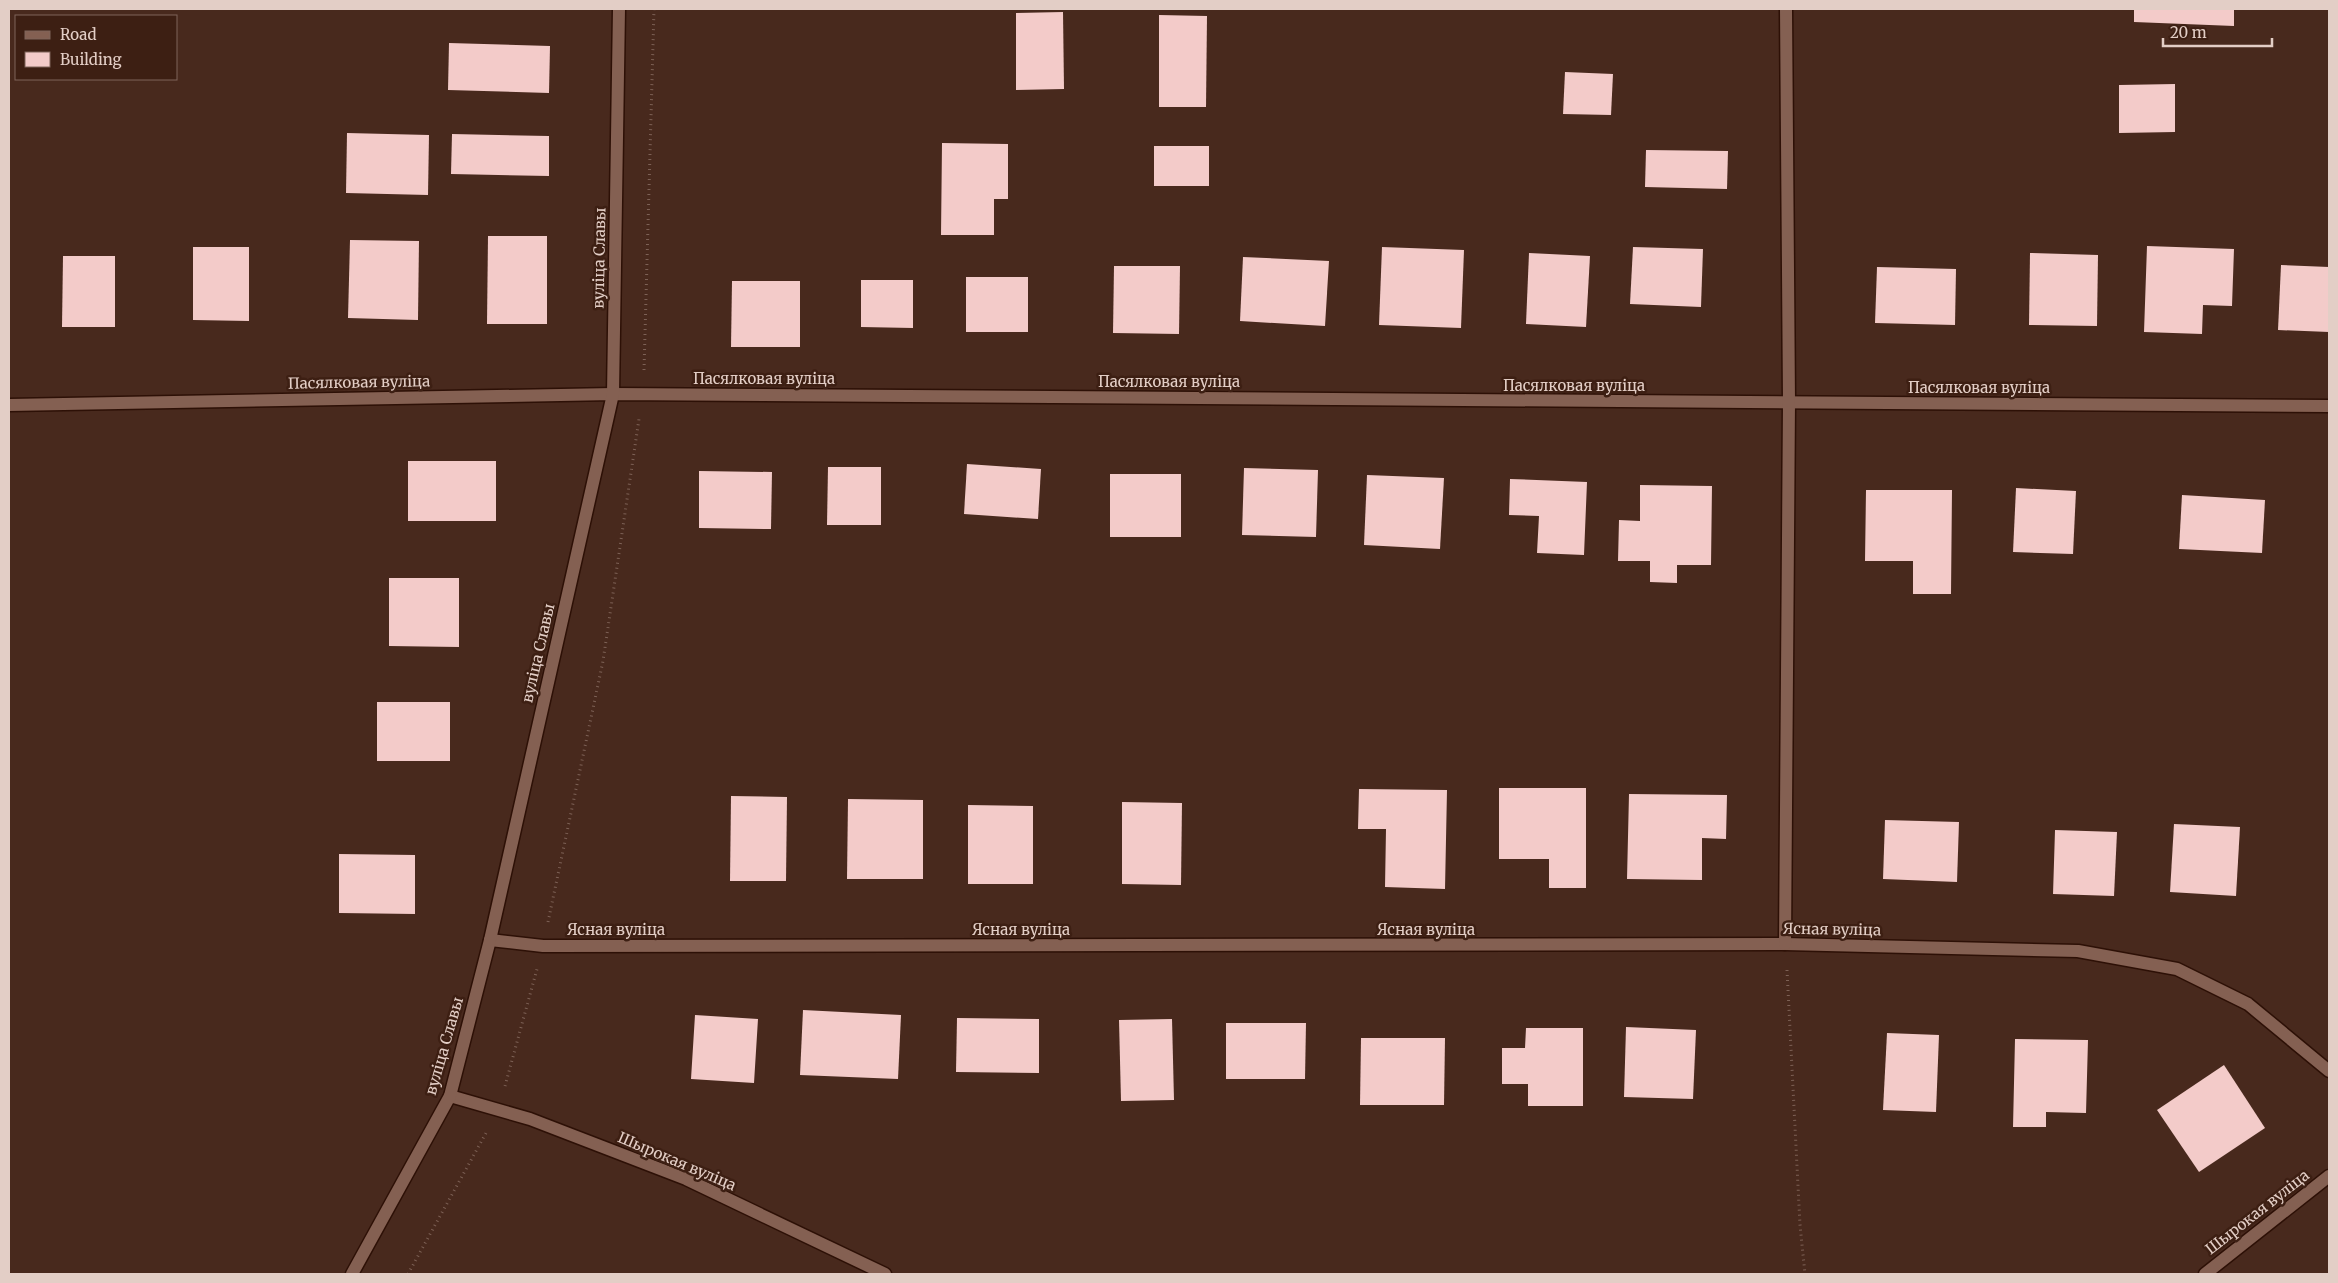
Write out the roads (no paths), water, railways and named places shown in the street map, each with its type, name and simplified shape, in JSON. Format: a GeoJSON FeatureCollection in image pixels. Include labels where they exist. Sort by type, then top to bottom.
{"type":"FeatureCollection","features":[{"type":"Feature","properties":{"kind":"street","name":"вуліца Славы"},"geometry":{"type":"LineString","coordinates":[[352,1274],[450,1096],[490,940],[613,394],[619,9]]}},
{"type":"Feature","properties":{"kind":"street"},"geometry":{"type":"LineString","coordinates":[[1785,944],[1788,402],[1786,9]]}},
{"type":"Feature","properties":{"kind":"street","name":"Пасялковая вуліца"},"geometry":{"type":"LineString","coordinates":[[9,404],[613,394],[2329,406]]}},
{"type":"Feature","properties":{"kind":"street","name":"Ясная вуліца"},"geometry":{"type":"LineString","coordinates":[[490,940],[543,946],[1785,944],[2078,951],[2177,969],[2248,1004],[2329,1072]]}},
{"type":"Feature","properties":{"kind":"street","name":"Шырокая вуліца"},"geometry":{"type":"LineString","coordinates":[[450,1096],[530,1119],[686,1179],[885,1274]]}},
{"type":"Feature","properties":{"kind":"street","name":"Шырокая вуліца"},"geometry":{"type":"LineString","coordinates":[[2206,1274],[2329,1176]]}}]}
